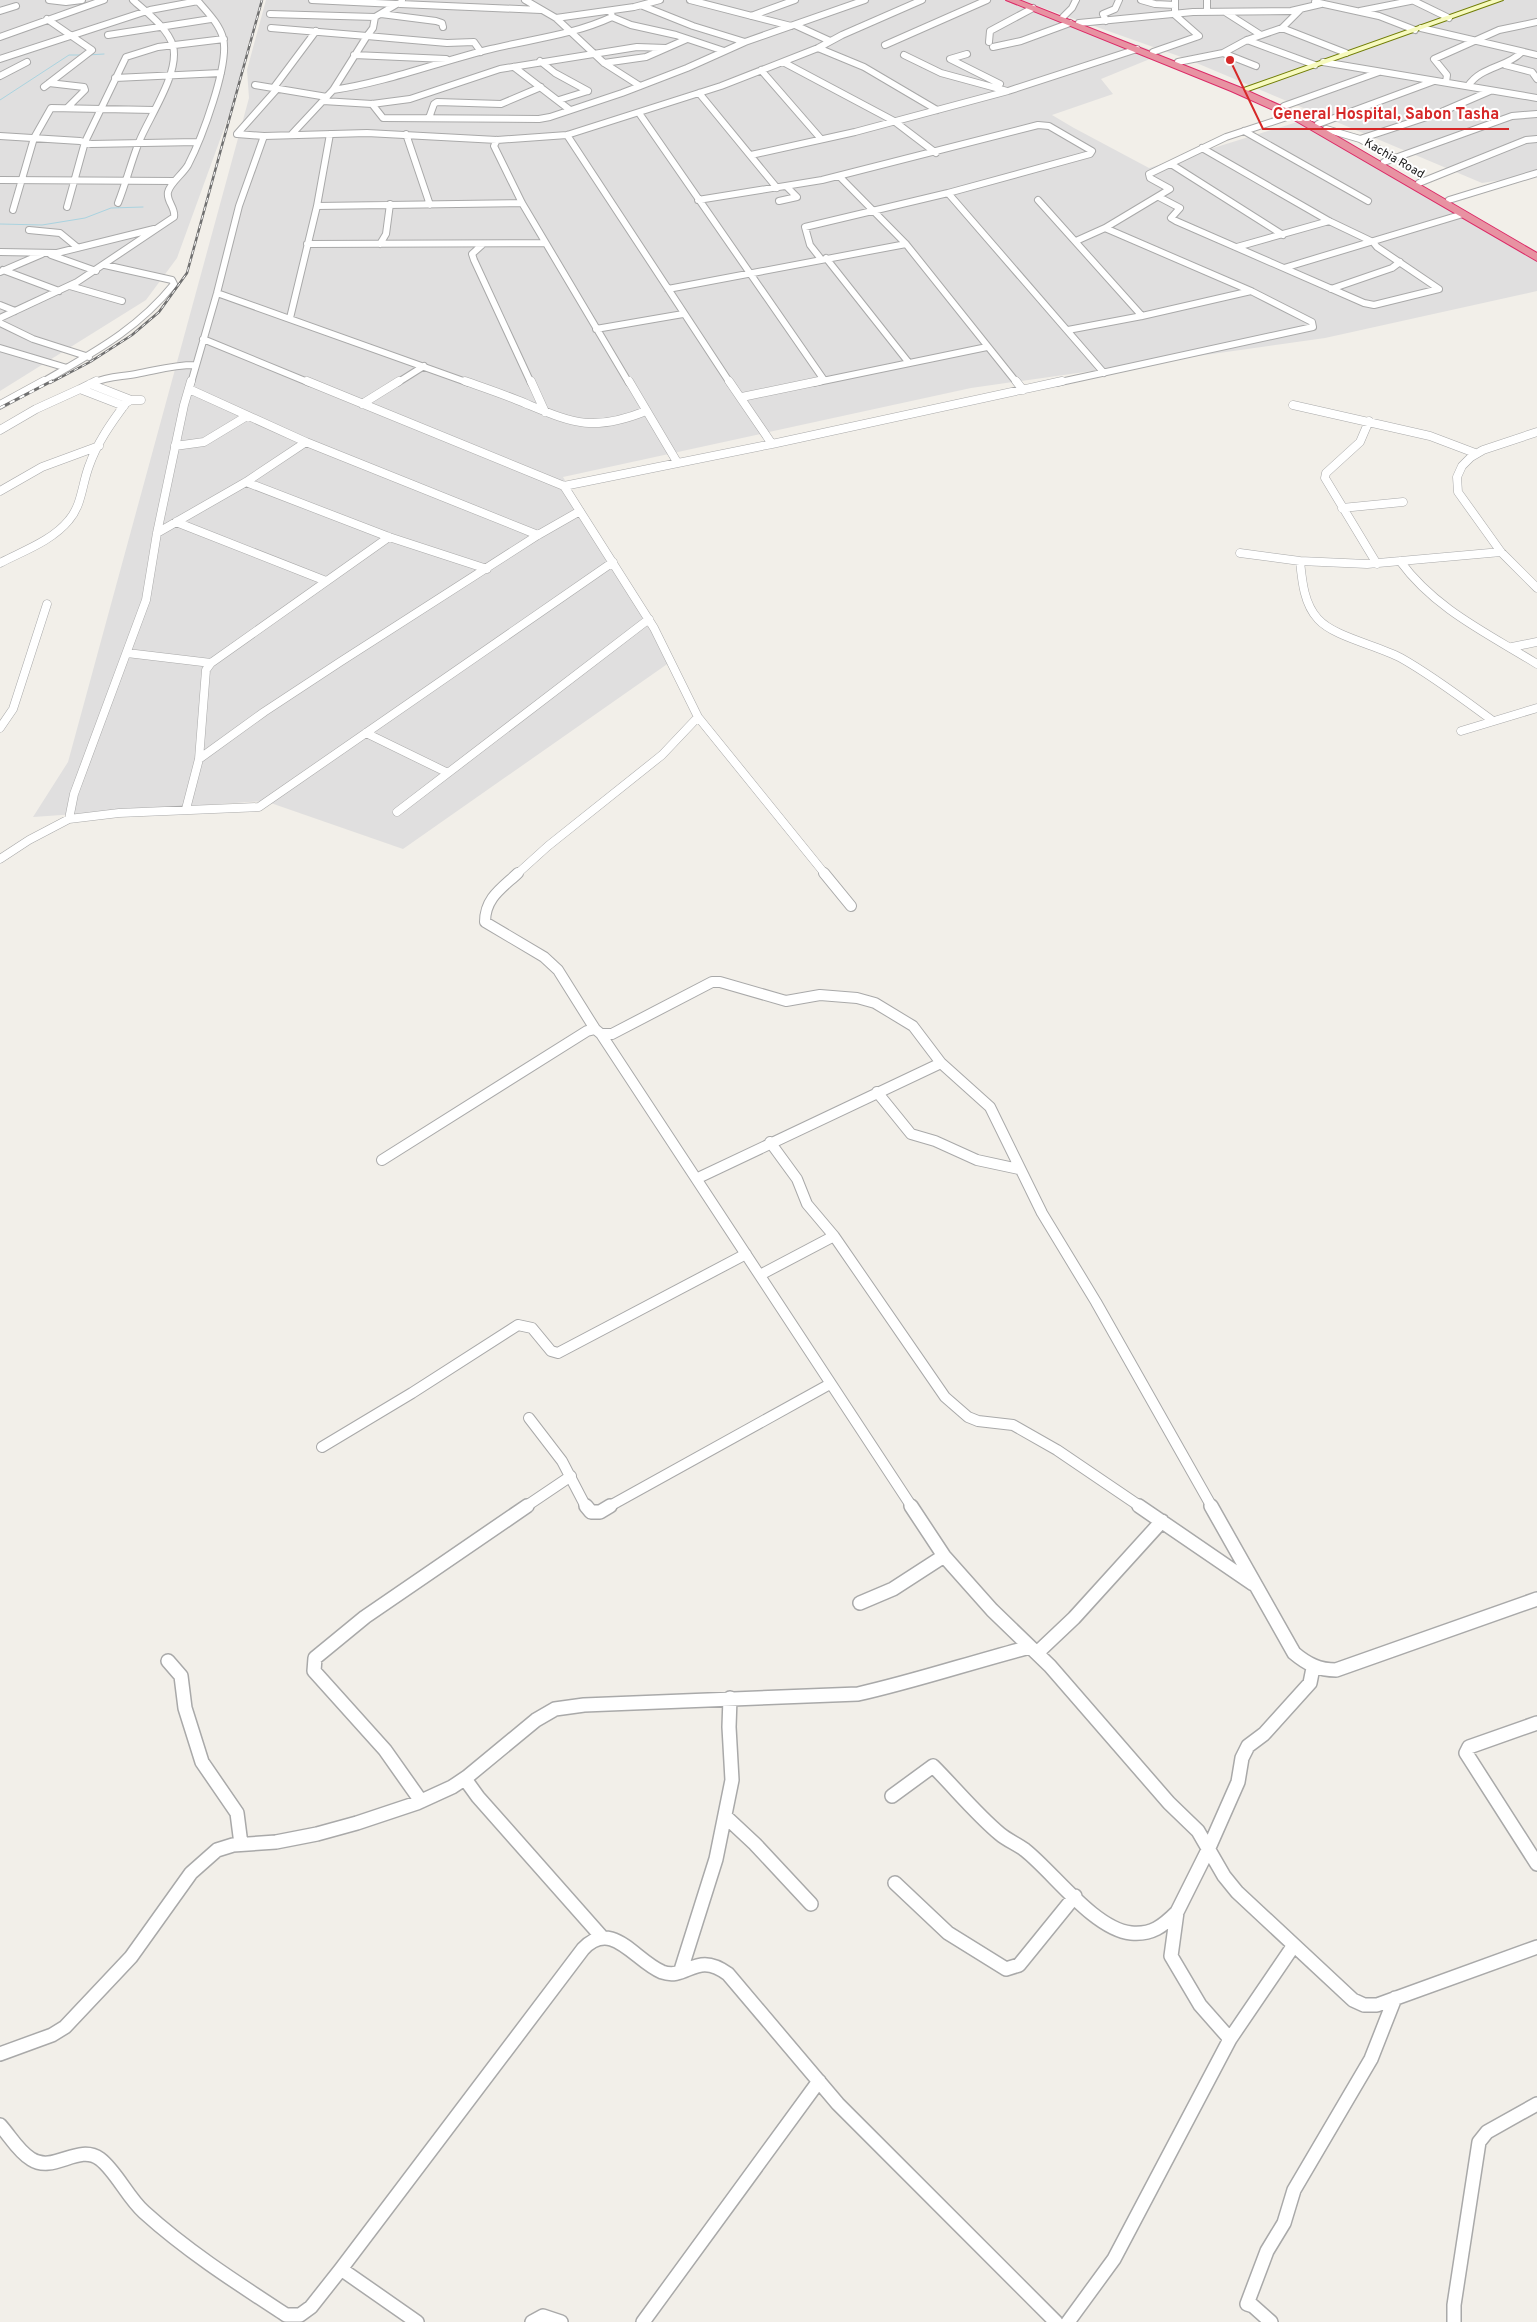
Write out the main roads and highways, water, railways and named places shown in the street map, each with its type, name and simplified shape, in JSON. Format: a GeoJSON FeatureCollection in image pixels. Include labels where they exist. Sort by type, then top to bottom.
{"type":"FeatureCollection","features":[{"type":"Feature","properties":{"kind":"highway","name":"Kachia Road"},"geometry":{"type":"LineString","coordinates":[[1011,0],[1071,21],[1137,50],[1240,90],[1327,131],[1384,162],[1537,252]]}},
{"type":"Feature","properties":{"kind":"highway","name":"Kachia Road"},"geometry":{"type":"LineString","coordinates":[[1019,0],[1284,106],[1537,258]]}},
{"type":"Feature","properties":{"kind":"waterway"},"geometry":{"type":"LineString","coordinates":[[88,55],[104,54]]}},
{"type":"Feature","properties":{"kind":"waterway"},"geometry":{"type":"LineString","coordinates":[[0,100],[69,55],[82,55]]}},
{"type":"Feature","properties":{"kind":"waterway"},"geometry":{"type":"LineString","coordinates":[[0,224],[42,225],[85,218],[111,208],[143,207]]}},
{"type":"Feature","properties":{"kind":"railway"},"geometry":{"type":"LineString","coordinates":[[50,383],[90,362],[132,335],[159,312],[187,273],[262,0]]}},
{"type":"Feature","properties":{"kind":"railway"},"geometry":{"type":"LineString","coordinates":[[0,408],[52,381]]}},
{"type":"Feature","properties":{"kind":"place","name":"General Hospital, Sabon Tasha"},"geometry":{"type":"Point","coordinates":[1230,60]}}]}
